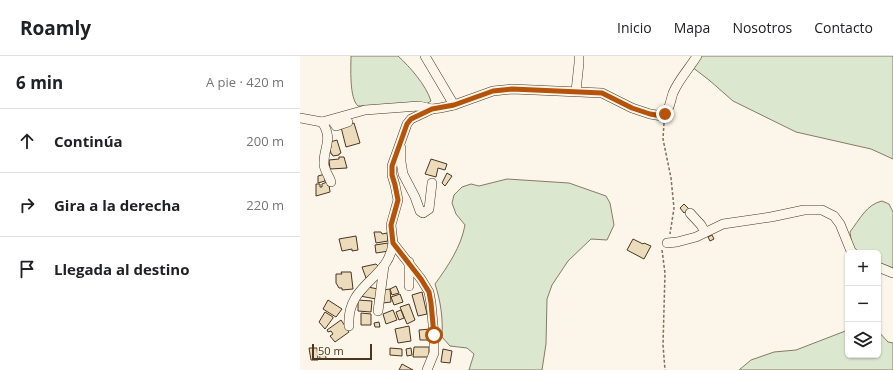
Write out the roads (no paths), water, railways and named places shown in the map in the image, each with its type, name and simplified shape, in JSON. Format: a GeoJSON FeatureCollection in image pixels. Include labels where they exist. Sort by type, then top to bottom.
{"type":"FeatureCollection","features":[{"type":"Feature","properties":{"kind":"street"},"geometry":{"type":"LineString","coordinates":[[425,56],[454,105]]}},
{"type":"Feature","properties":{"kind":"street"},"geometry":{"type":"LineString","coordinates":[[576,91],[579,63],[578,56]]}},
{"type":"Feature","properties":{"kind":"street"},"geometry":{"type":"LineString","coordinates":[[349,326],[352,301],[384,266],[392,254],[393,243],[391,225],[398,200],[392,175],[392,166],[407,124],[411,119],[432,109],[454,105],[498,90],[512,89],[552,92],[576,91],[602,93],[632,108],[662,116],[670,106],[680,79],[697,56]]}},
{"type":"Feature","properties":{"kind":"street"},"geometry":{"type":"LineString","coordinates":[[300,118],[322,122],[365,110],[419,106],[432,109]]}},
{"type":"Feature","properties":{"kind":"street"},"geometry":{"type":"LineString","coordinates":[[332,120],[336,126],[348,122]]}},
{"type":"Feature","properties":{"kind":"street"},"geometry":{"type":"LineString","coordinates":[[322,122],[327,134],[328,144],[324,165],[331,182]]}},
{"type":"Feature","properties":{"kind":"street"},"geometry":{"type":"LineString","coordinates":[[400,143],[403,174],[415,197],[420,211],[423,213],[429,209],[432,183]]}},
{"type":"Feature","properties":{"kind":"street"},"geometry":{"type":"LineString","coordinates":[[666,243],[696,237],[723,224],[771,217],[804,210],[822,210],[834,216],[840,224],[851,250]]}},
{"type":"Feature","properties":{"kind":"street"},"geometry":{"type":"LineString","coordinates":[[690,213],[705,232]]}},
{"type":"Feature","properties":{"kind":"street"},"geometry":{"type":"LineString","coordinates":[[393,243],[409,262],[429,292],[434,335],[434,353],[427,370]]}},
{"type":"Feature","properties":{"kind":"street"},"geometry":{"type":"LineString","coordinates":[[409,262],[409,286]]}},
{"type":"Feature","properties":{"kind":"street"},"geometry":{"type":"LineString","coordinates":[[378,312],[384,266]]}},
{"type":"Feature","properties":{"kind":"street"},"geometry":{"type":"LineString","coordinates":[[881,268],[893,273]]}}]}
